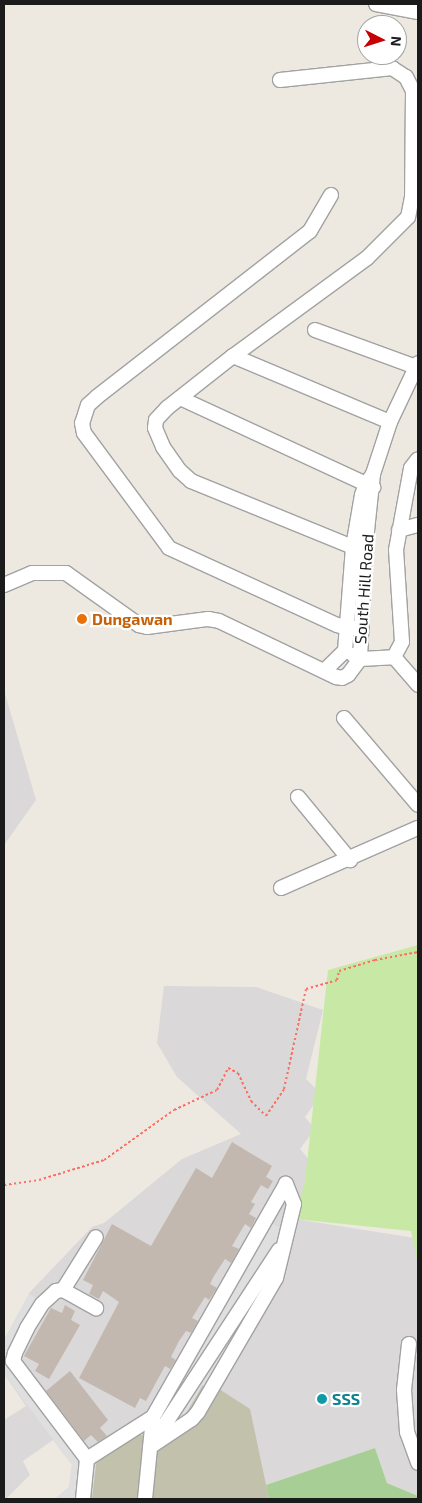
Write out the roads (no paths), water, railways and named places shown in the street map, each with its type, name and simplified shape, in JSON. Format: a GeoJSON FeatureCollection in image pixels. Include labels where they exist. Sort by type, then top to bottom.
{"type":"FeatureCollection","features":[{"type":"Feature","properties":{"kind":"street"},"geometry":{"type":"LineString","coordinates":[[376,4],[418,12]]}},
{"type":"Feature","properties":{"kind":"street"},"geometry":{"type":"LineString","coordinates":[[280,80],[392,68],[406,77],[413,91],[412,197],[408,217],[367,258],[180,398],[161,414],[156,420],[155,428],[163,447],[185,477],[191,481],[359,549]]}},
{"type":"Feature","properties":{"kind":"street"},"geometry":{"type":"LineString","coordinates":[[331,195],[310,231],[96,396],[88,405],[82,423],[84,433],[169,548],[354,628]]}},
{"type":"Feature","properties":{"kind":"street"},"geometry":{"type":"LineString","coordinates":[[315,330],[417,365]]}},
{"type":"Feature","properties":{"kind":"street"},"geometry":{"type":"LineString","coordinates":[[234,356],[390,422]]}},
{"type":"Feature","properties":{"kind":"street","name":"South Hill Road"},"geometry":{"type":"LineString","coordinates":[[4,585],[32,573],[66,573],[139,625],[147,627],[208,619],[219,621],[324,671],[342,678],[348,675],[360,659],[354,628],[359,549],[371,482],[390,422],[417,365]]}},
{"type":"Feature","properties":{"kind":"street"},"geometry":{"type":"LineString","coordinates":[[180,398],[371,482]]}},
{"type":"Feature","properties":{"kind":"street"},"geometry":{"type":"LineString","coordinates":[[394,657],[402,642],[396,550],[411,468],[418,458]]}},
{"type":"Feature","properties":{"kind":"street"},"geometry":{"type":"LineString","coordinates":[[399,530],[418,524]]}},
{"type":"Feature","properties":{"kind":"street","name":"South Hill Road"},"geometry":{"type":"LineString","coordinates":[[324,671],[345,651],[354,628]]}},
{"type":"Feature","properties":{"kind":"street"},"geometry":{"type":"LineString","coordinates":[[345,651],[360,659],[394,657]]}},
{"type":"Feature","properties":{"kind":"street"},"geometry":{"type":"LineString","coordinates":[[394,657],[418,685]]}},
{"type":"Feature","properties":{"kind":"street"},"geometry":{"type":"LineString","coordinates":[[344,718],[418,805]]}},
{"type":"Feature","properties":{"kind":"street"},"geometry":{"type":"LineString","coordinates":[[298,797],[350,860]]}},
{"type":"Feature","properties":{"kind":"street"},"geometry":{"type":"LineString","coordinates":[[281,888],[350,860],[418,828]]}},
{"type":"Feature","properties":{"kind":"street"},"geometry":{"type":"LineString","coordinates":[[145,1499],[150,1447],[153,1417],[286,1184],[294,1204],[276,1278],[198,1412],[192,1419],[150,1447]]}},
{"type":"Feature","properties":{"kind":"street"},"geometry":{"type":"LineString","coordinates":[[63,1290],[96,1237]]}},
{"type":"Feature","properties":{"kind":"street"},"geometry":{"type":"LineString","coordinates":[[150,1447],[285,1241]]}},
{"type":"Feature","properties":{"kind":"street"},"geometry":{"type":"LineString","coordinates":[[83,1499],[87,1459],[13,1361],[19,1344],[42,1304],[56,1291],[63,1290],[96,1308]]}},
{"type":"Feature","properties":{"kind":"street"},"geometry":{"type":"LineString","coordinates":[[409,1344],[404,1390],[407,1432],[418,1463]]}},
{"type":"Feature","properties":{"kind":"street"},"geometry":{"type":"LineString","coordinates":[[87,1459],[153,1417]]}},
{"type":"Feature","properties":{"kind":"place","name":"Dungawan"},"geometry":{"type":"Point","coordinates":[82,619]}},
{"type":"Feature","properties":{"kind":"place","name":"SSS"},"geometry":{"type":"Point","coordinates":[322,1399]}}]}
